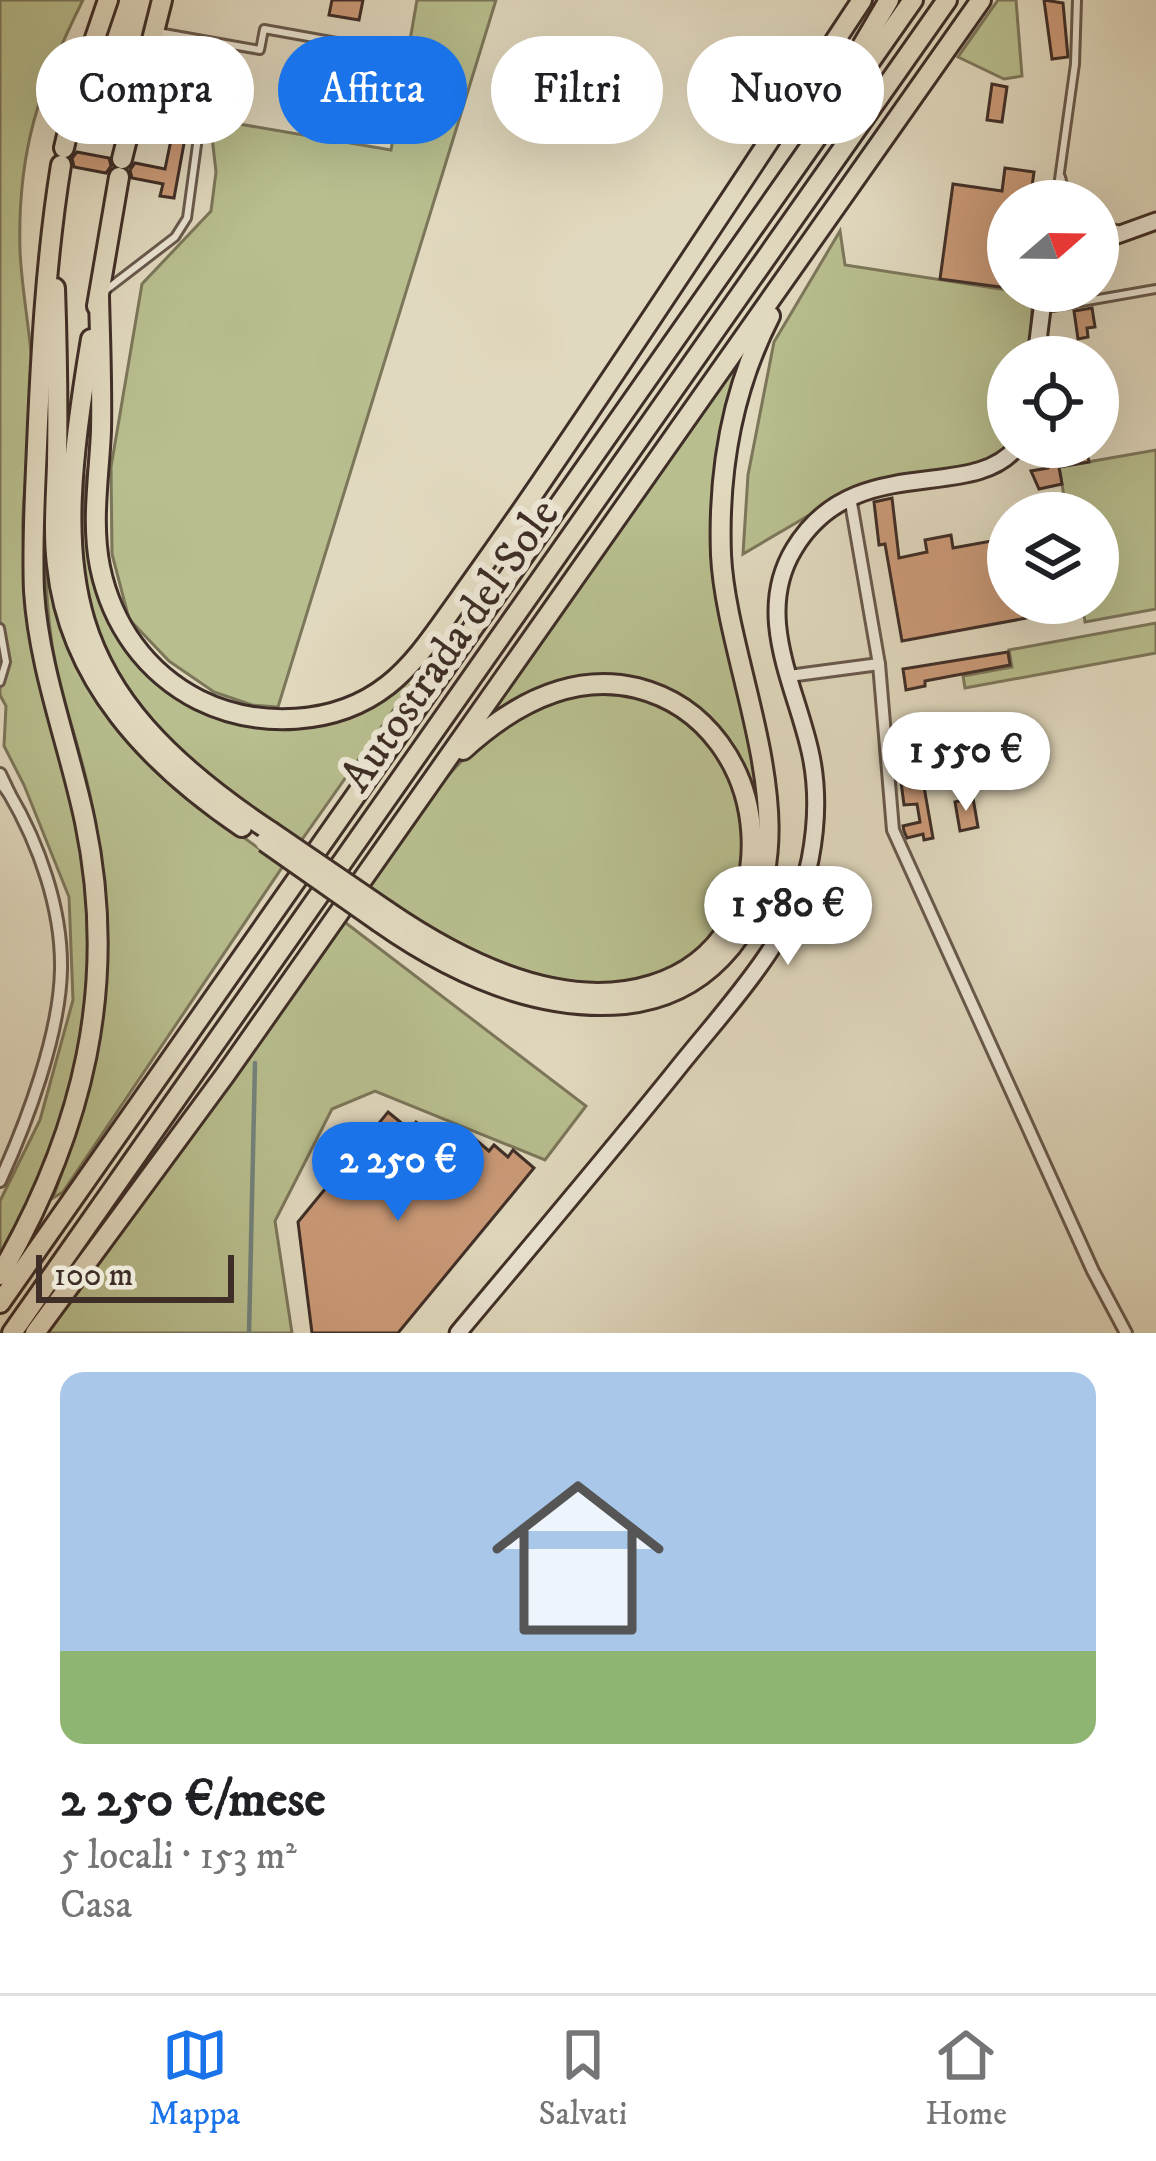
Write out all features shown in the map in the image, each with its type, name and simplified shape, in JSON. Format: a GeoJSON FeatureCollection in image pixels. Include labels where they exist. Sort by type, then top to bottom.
{"type":"FeatureCollection","features":[{"type":"Feature","properties":{"kind":"highway"},"geometry":{"type":"LineString","coordinates":[[0,1275],[45,1190],[78,1103],[93,1029],[98,965],[92,858],[45,670],[34,591],[42,321],[62,157],[78,88],[109,0]]}},
{"type":"Feature","properties":{"kind":"highway"},"geometry":{"type":"LineString","coordinates":[[153,36],[162,0]]}},
{"type":"Feature","properties":{"kind":"highway"},"geometry":{"type":"LineString","coordinates":[[98,296],[97,542],[112,606],[130,641],[156,670],[192,696],[242,715],[280,720],[317,716],[371,696],[404,670],[433,636],[862,0]]}},
{"type":"Feature","properties":{"kind":"highway"},"geometry":{"type":"LineString","coordinates":[[776,195],[889,0]]}},
{"type":"Feature","properties":{"kind":"highway","name":"Autostrada del Sole"},"geometry":{"type":"LineString","coordinates":[[0,1303],[913,0]]}},
{"type":"Feature","properties":{"kind":"highway","name":"Autostrada del Sole"},"geometry":{"type":"LineString","coordinates":[[12,1333],[947,0]]}},
{"type":"Feature","properties":{"kind":"highway"},"geometry":{"type":"LineString","coordinates":[[35,1333],[225,1075],[981,0]]}},
{"type":"Feature","properties":{"kind":"highway"},"geometry":{"type":"LineString","coordinates":[[126,144],[81,399],[70,506],[72,576],[81,614],[109,677],[154,738],[267,836]]}},
{"type":"Feature","properties":{"kind":"highway"},"geometry":{"type":"LineString","coordinates":[[54,236],[56,544],[68,620],[105,699],[142,746],[191,790],[267,836],[441,962],[528,995],[593,1004],[636,1003],[672,992],[718,961],[743,928],[762,883],[767,826],[762,757],[733,633],[722,560],[726,452],[739,393],[764,328],[818,236]]}},
{"type":"Feature","properties":{"kind":"highway"},"geometry":{"type":"LineString","coordinates":[[383,917],[500,972],[566,988],[616,992],[656,984],[694,963],[725,929],[745,888],[753,834],[738,772],[703,723],[651,692],[592,684],[541,696],[485,731],[431,784]]}},
{"type":"Feature","properties":{"kind":"street"},"geometry":{"type":"LineString","coordinates":[[1119,233],[1156,221]]}},
{"type":"Feature","properties":{"kind":"street"},"geometry":{"type":"LineString","coordinates":[[458,1333],[748,980],[793,912],[809,862],[815,794],[810,751],[776,624],[779,583],[795,547],[810,528],[850,497],[893,482],[991,468]]}},
{"type":"Feature","properties":{"kind":"street"},"geometry":{"type":"LineString","coordinates":[[850,497],[879,664],[893,830],[1093,1271],[1126,1333]]}},
{"type":"Feature","properties":{"kind":"street"},"geometry":{"type":"LineString","coordinates":[[789,676],[879,664]]}},
{"type":"Feature","properties":{"kind":"street"},"geometry":{"type":"LineString","coordinates":[[0,778],[39,856],[53,905],[61,968],[36,1084],[0,1181]]}},
{"type":"Feature","properties":{"kind":"lane"},"geometry":{"type":"LineString","coordinates":[[1058,180],[1075,64],[1077,0]]}},
{"type":"Feature","properties":{"kind":"lane"},"geometry":{"type":"LineString","coordinates":[[154,32],[260,50],[264,29],[305,36]]}},
{"type":"Feature","properties":{"kind":"lane"},"geometry":{"type":"LineString","coordinates":[[98,296],[175,237],[187,218],[197,144]]}},
{"type":"Feature","properties":{"kind":"lane"},"geometry":{"type":"LineString","coordinates":[[1060,167],[1063,180]]}},
{"type":"Feature","properties":{"kind":"lane"},"geometry":{"type":"LineString","coordinates":[[1119,229],[1126,230]]}},
{"type":"Feature","properties":{"kind":"lane"},"geometry":{"type":"LineString","coordinates":[[1119,296],[1156,290]]}},
{"type":"Feature","properties":{"kind":"lane"},"geometry":{"type":"LineString","coordinates":[[0,628],[6,662],[0,682]]}},
{"type":"Feature","properties":{"kind":"green space"},"geometry":{"type":"Polygon","coordinates":[[[0,0],[83,0],[66,36],[36,36],[36,115],[22,182],[20,251],[33,401],[23,513],[25,559],[76,817],[90,947],[88,1012],[78,1078],[64,1126],[0,1261],[0,1201],[40,1120],[73,1000],[69,897],[4,746],[6,706],[0,695],[0,0]]]}},
{"type":"Feature","properties":{"kind":"green space"},"geometry":{"type":"Polygon","coordinates":[[[417,0],[496,0],[467,94],[467,36],[411,36],[417,0]]]}},
{"type":"Feature","properties":{"kind":"green space"},"geometry":{"type":"Polygon","coordinates":[[[998,0],[1016,0],[1022,76],[1004,79],[958,57],[998,0]]]}},
{"type":"Feature","properties":{"kind":"green space"},"geometry":{"type":"Polygon","coordinates":[[[254,127],[278,131],[278,144],[356,144],[391,150],[392,144],[452,144],[278,707],[252,705],[214,692],[169,661],[129,619],[112,554],[111,467],[142,284],[211,211],[216,172],[213,144],[254,144],[254,127]]]}},
{"type":"Feature","properties":{"kind":"green space"},"geometry":{"type":"Polygon","coordinates":[[[840,231],[845,265],[987,287],[987,312],[1032,312],[1030,336],[987,336],[987,463],[847,493],[743,554],[748,475],[774,342],[840,231]]]}},
{"type":"Feature","properties":{"kind":"green space"},"geometry":{"type":"Polygon","coordinates":[[[739,359],[717,488],[756,745],[760,825],[735,749],[699,711],[671,694],[628,679],[492,718],[488,714],[739,359]]]}},
{"type":"Feature","properties":{"kind":"green space"},"geometry":{"type":"Polygon","coordinates":[[[49,425],[53,584],[225,824],[283,866],[63,1192],[53,1198],[95,1048],[105,950],[99,849],[86,776],[55,663],[49,617],[49,425]]]}},
{"type":"Feature","properties":{"kind":"green space"},"geometry":{"type":"Polygon","coordinates":[[[95,436],[94,559],[167,687],[293,726],[420,672],[301,841],[227,792],[177,747],[143,710],[117,671],[98,630],[86,586],[85,490],[95,436]]]}},
{"type":"Feature","properties":{"kind":"green space"},"geometry":{"type":"Polygon","coordinates":[[[1156,450],[1156,609],[1119,616],[1119,492],[1063,492],[1059,468],[1119,468],[1119,456],[1156,450]]]}},
{"type":"Feature","properties":{"kind":"green space"},"geometry":{"type":"Polygon","coordinates":[[[1156,623],[1156,653],[965,688],[963,676],[1012,667],[1009,650],[1156,623]]]}},
{"type":"Feature","properties":{"kind":"green space"},"geometry":{"type":"Polygon","coordinates":[[[604,688],[651,697],[703,732],[721,752],[744,811],[748,849],[743,877],[732,905],[696,951],[645,980],[616,986],[548,981],[452,942],[367,886],[439,786],[481,743],[539,704],[604,688]]]}},
{"type":"Feature","properties":{"kind":"green space"},"geometry":{"type":"Polygon","coordinates":[[[342,920],[586,1106],[545,1160],[375,1091],[332,1109],[275,1221],[292,1333],[47,1333],[342,920]]]}},
{"type":"Feature","properties":{"kind":"building"},"geometry":{"type":"Polygon","coordinates":[[[332,0],[363,0],[359,20],[329,15],[332,0]]]}},
{"type":"Feature","properties":{"kind":"building"},"geometry":{"type":"Polygon","coordinates":[[[1044,0],[1063,3],[1068,57],[1052,59],[1044,0]]]}},
{"type":"Feature","properties":{"kind":"building"},"geometry":{"type":"Polygon","coordinates":[[[992,84],[1007,87],[1002,122],[987,120],[992,84]]]}},
{"type":"Feature","properties":{"kind":"building"},"geometry":{"type":"Polygon","coordinates":[[[170,144],[184,144],[174,198],[160,196],[163,184],[132,178],[130,170],[135,163],[165,169],[170,144]]]}},
{"type":"Feature","properties":{"kind":"building"},"geometry":{"type":"Polygon","coordinates":[[[77,152],[109,158],[111,166],[106,173],[74,167],[72,158],[77,152]]]}},
{"type":"Feature","properties":{"kind":"building"},"geometry":{"type":"Polygon","coordinates":[[[1005,168],[1034,172],[1033,180],[1003,180],[1005,168]]]}},
{"type":"Feature","properties":{"kind":"building"},"geometry":{"type":"Polygon","coordinates":[[[953,184],[987,189],[987,285],[940,279],[953,184]]]}},
{"type":"Feature","properties":{"kind":"building"},"geometry":{"type":"Polygon","coordinates":[[[1074,312],[1093,312],[1095,327],[1087,328],[1088,336],[1078,336],[1074,312]]]}},
{"type":"Feature","properties":{"kind":"building"},"geometry":{"type":"Polygon","coordinates":[[[1059,468],[1062,484],[1039,489],[1031,471],[1059,468]]]}},
{"type":"Feature","properties":{"kind":"building"},"geometry":{"type":"Polygon","coordinates":[[[892,498],[899,558],[927,552],[925,540],[951,535],[953,548],[987,542],[987,624],[994,624],[902,641],[874,502],[892,498]]]}},
{"type":"Feature","properties":{"kind":"building"},"geometry":{"type":"Polygon","coordinates":[[[1008,652],[1010,665],[925,681],[925,686],[906,690],[903,669],[1008,652]]]}},
{"type":"Feature","properties":{"kind":"building"},"geometry":{"type":"Polygon","coordinates":[[[920,764],[933,838],[924,840],[923,834],[907,838],[904,831],[903,826],[920,822],[917,804],[904,805],[899,766],[920,764]]]}},
{"type":"Feature","properties":{"kind":"building"},"geometry":{"type":"Polygon","coordinates":[[[973,798],[978,827],[960,831],[955,802],[973,798]]]}},
{"type":"Feature","properties":{"kind":"building"},"geometry":{"type":"Polygon","coordinates":[[[388,1112],[410,1130],[416,1122],[433,1134],[437,1129],[451,1141],[456,1135],[470,1146],[475,1139],[489,1151],[494,1145],[508,1157],[513,1150],[534,1168],[398,1333],[312,1333],[298,1222],[388,1112]]]}},
{"type":"Feature","properties":{"kind":"waterway"},"geometry":{"type":"LineString","coordinates":[[249,1333],[255,1063]]}}]}
